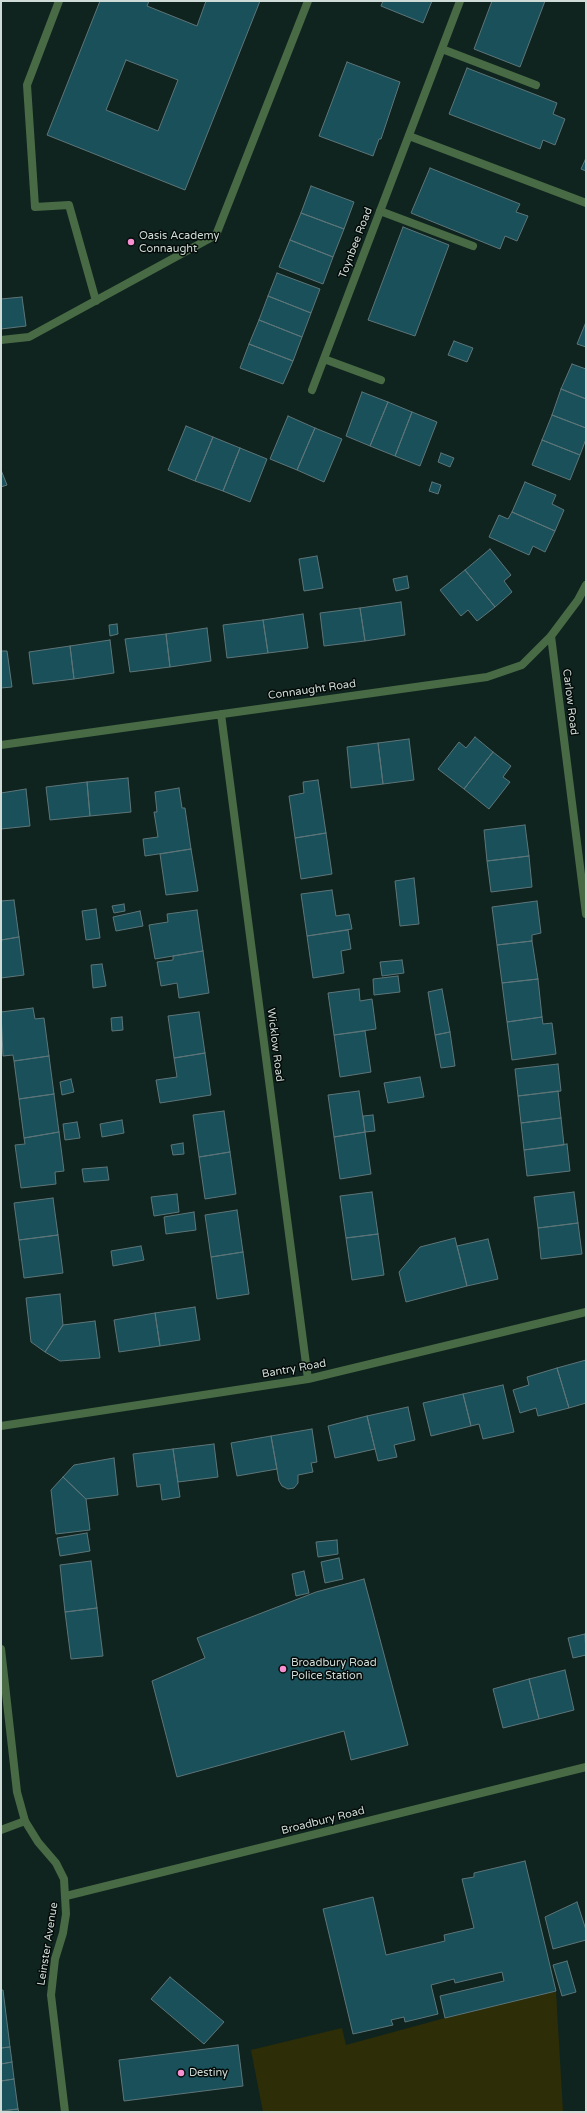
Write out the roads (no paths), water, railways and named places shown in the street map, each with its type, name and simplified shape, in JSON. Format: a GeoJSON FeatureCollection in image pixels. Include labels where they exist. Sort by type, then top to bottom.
{"type":"FeatureCollection","features":[{"type":"Feature","properties":{"kind":"street"},"geometry":{"type":"LineString","coordinates":[[59,1],[26,85],[34,207],[69,205],[96,301]]}},
{"type":"Feature","properties":{"kind":"street"},"geometry":{"type":"LineString","coordinates":[[1,340],[29,337],[216,235],[308,1]]}},
{"type":"Feature","properties":{"kind":"street","name":"Toynbee Road"},"geometry":{"type":"LineString","coordinates":[[312,390],[460,1]]}},
{"type":"Feature","properties":{"kind":"street"},"geometry":{"type":"LineString","coordinates":[[442,49],[536,85]]}},
{"type":"Feature","properties":{"kind":"street"},"geometry":{"type":"LineString","coordinates":[[409,136],[586,203]]}},
{"type":"Feature","properties":{"kind":"street"},"geometry":{"type":"LineString","coordinates":[[380,211],[473,246]]}},
{"type":"Feature","properties":{"kind":"street"},"geometry":{"type":"LineString","coordinates":[[324,359],[381,380]]}},
{"type":"Feature","properties":{"kind":"street","name":"Connaught Road"},"geometry":{"type":"LineString","coordinates":[[1,745],[487,677],[522,665],[551,636],[578,600],[586,585]]}},
{"type":"Feature","properties":{"kind":"street","name":"Carlow Road"},"geometry":{"type":"LineString","coordinates":[[551,636],[586,914]]}},
{"type":"Feature","properties":{"kind":"street","name":"Wicklow Road"},"geometry":{"type":"LineString","coordinates":[[221,714],[308,1379]]}},
{"type":"Feature","properties":{"kind":"street","name":"Bantry Road"},"geometry":{"type":"LineString","coordinates":[[1,1426],[308,1379],[586,1312]]}},
{"type":"Feature","properties":{"kind":"street","name":"Leinster Avenue"},"geometry":{"type":"LineString","coordinates":[[1,1649],[17,1792],[25,1821],[38,1842],[56,1863],[64,1878],[66,1914],[63,1933],[55,1959],[51,1995],[66,2112]]}},
{"type":"Feature","properties":{"kind":"street","name":"Broadbury Road"},"geometry":{"type":"LineString","coordinates":[[66,1896],[586,1767]]}},
{"type":"Feature","properties":{"kind":"street"},"geometry":{"type":"LineString","coordinates":[[1,1830],[25,1821]]}},
{"type":"Feature","properties":{"kind":"place","name":"Oasis Academy Connaught"},"geometry":{"type":"Point","coordinates":[131,242]}},
{"type":"Feature","properties":{"kind":"place","name":"Broadbury Road Police Station"},"geometry":{"type":"Point","coordinates":[283,1669]}},
{"type":"Feature","properties":{"kind":"place","name":"Destiny"},"geometry":{"type":"Point","coordinates":[181,2073]}}]}
